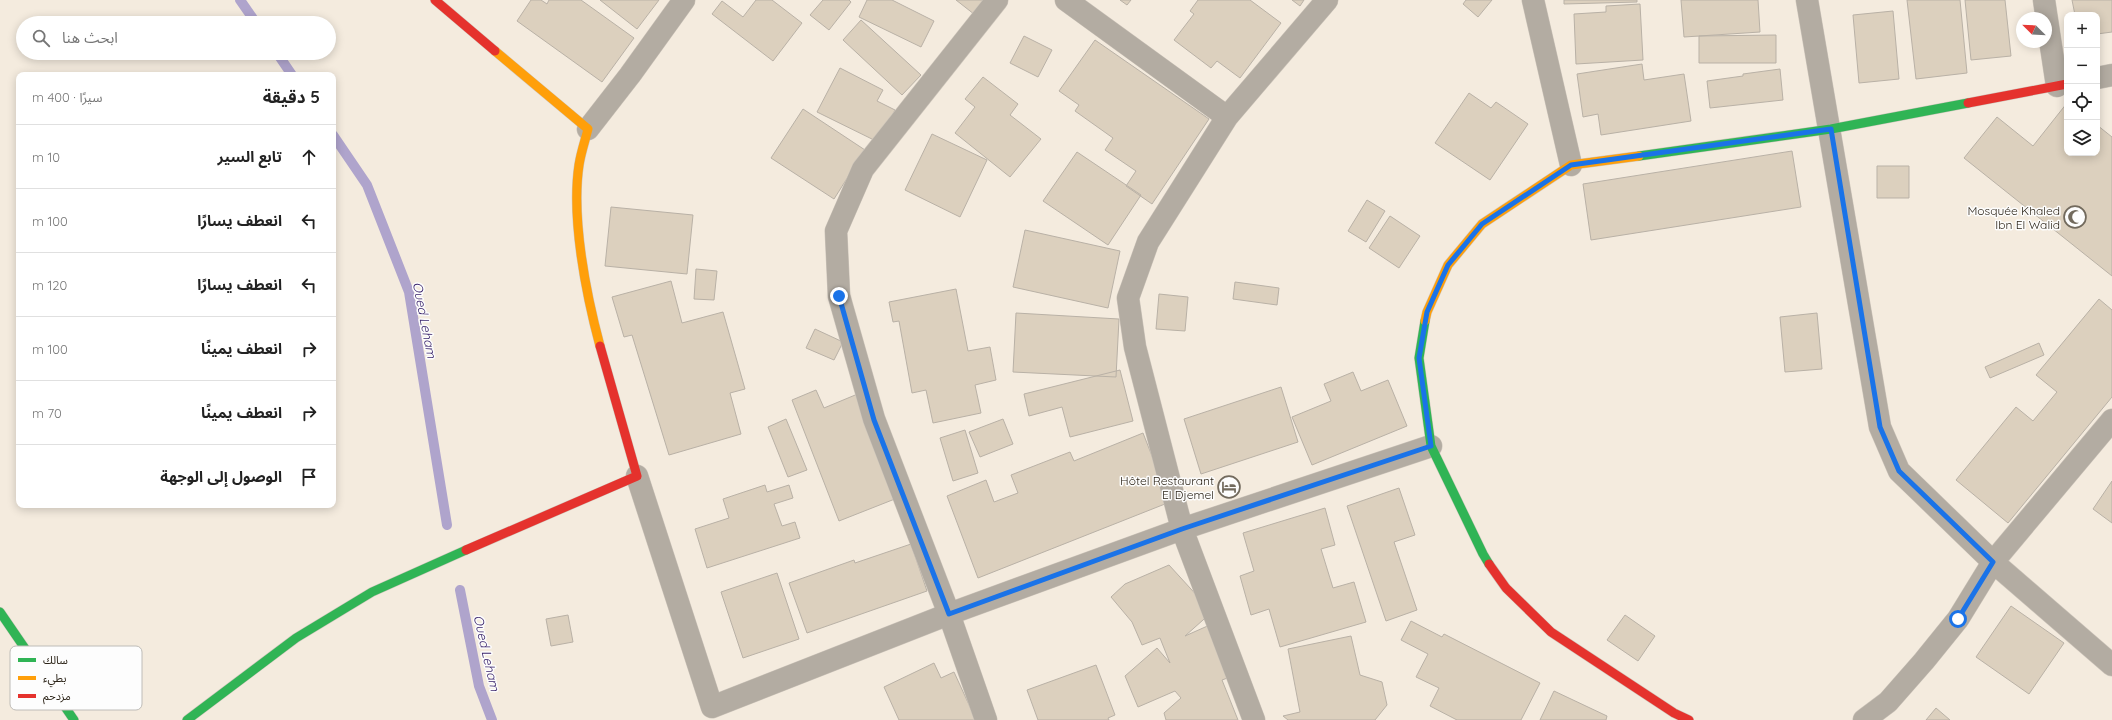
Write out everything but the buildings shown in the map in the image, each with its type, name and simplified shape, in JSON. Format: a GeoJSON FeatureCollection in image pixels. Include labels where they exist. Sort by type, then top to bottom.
{"type":"FeatureCollection","features":[{"type":"Feature","properties":{"kind":"street"},"geometry":{"type":"LineString","coordinates":[[435,0],[588,129]]}},
{"type":"Feature","properties":{"kind":"street"},"geometry":{"type":"LineString","coordinates":[[684,0],[630,75],[588,129],[578,175],[578,221],[584,275],[596,336],[637,476],[714,713],[949,614],[1182,529],[1431,446]]}},
{"type":"Feature","properties":{"kind":"street"},"geometry":{"type":"LineString","coordinates":[[986,720],[949,614],[874,420],[839,296],[836,231],[862,169],[997,0]]}},
{"type":"Feature","properties":{"kind":"street"},"geometry":{"type":"LineString","coordinates":[[1066,0],[1227,117]]}},
{"type":"Feature","properties":{"kind":"street"},"geometry":{"type":"LineString","coordinates":[[1254,720],[1182,529],[1135,347],[1128,298],[1148,242],[1227,117],[1327,0]]}},
{"type":"Feature","properties":{"kind":"street"},"geometry":{"type":"LineString","coordinates":[[1533,0],[1571,165]]}},
{"type":"Feature","properties":{"kind":"street"},"geometry":{"type":"LineString","coordinates":[[1807,0],[1831,129],[1880,427],[1899,471],[1993,562],[2112,665]]}},
{"type":"Feature","properties":{"kind":"street"},"geometry":{"type":"LineString","coordinates":[[1678,718],[1551,632],[1506,588],[1483,554],[1431,446],[1419,358],[1427,312],[1448,265],[1482,224],[1571,165],[1831,129],[2062,85],[2044,0]]}},
{"type":"Feature","properties":{"kind":"street"},"geometry":{"type":"LineString","coordinates":[[2100,77],[2112,75]]}},
{"type":"Feature","properties":{"kind":"street"},"geometry":{"type":"LineString","coordinates":[[1864,720],[1888,702],[1924,662],[1958,619],[1993,562],[2112,420]]}},
{"type":"Feature","properties":{"kind":"street"},"geometry":{"type":"LineString","coordinates":[[187,720],[296,638],[372,592],[505,532],[637,476]]}},
{"type":"Feature","properties":{"kind":"street"},"geometry":{"type":"LineString","coordinates":[[0,612],[23,646]]}},
{"type":"Feature","properties":{"kind":"street"},"geometry":{"type":"LineString","coordinates":[[67,710],[74,720]]}},
{"type":"Feature","properties":{"kind":"waterway","name":"Oued Leham"},"geometry":{"type":"LineString","coordinates":[[240,0],[251,16]]}},
{"type":"Feature","properties":{"kind":"waterway","name":"Oued Leham"},"geometry":{"type":"LineString","coordinates":[[282,60],[290,72]]}},
{"type":"Feature","properties":{"kind":"waterway","name":"Oued Leham"},"geometry":{"type":"LineString","coordinates":[[336,139],[367,185],[409,292],[447,525]]}},
{"type":"Feature","properties":{"kind":"waterway","name":"Oued Leham"},"geometry":{"type":"LineString","coordinates":[[460,590],[479,686],[492,720]]}},
{"type":"Feature","properties":{"kind":"traffic: fast"},"geometry":{"type":"LineString","coordinates":[[1639,156],[1831,129],[1968,103]]}},
{"type":"Feature","properties":{"kind":"traffic: fast"},"geometry":{"type":"LineString","coordinates":[[1425,321],[1419,358],[1431,446],[1489,564]]}},
{"type":"Feature","properties":{"kind":"traffic: fast"},"geometry":{"type":"LineString","coordinates":[[187,720],[296,638],[372,592],[466,550]]}},
{"type":"Feature","properties":{"kind":"traffic: fast"},"geometry":{"type":"LineString","coordinates":[[0,612],[23,646]]}},
{"type":"Feature","properties":{"kind":"traffic: fast"},"geometry":{"type":"LineString","coordinates":[[67,710],[74,720]]}},
{"type":"Feature","properties":{"kind":"traffic: slow"},"geometry":{"type":"LineString","coordinates":[[495,51],[588,129],[579,165],[577,186],[578,232],[585,280],[600,346]]}},
{"type":"Feature","properties":{"kind":"traffic: slow"},"geometry":{"type":"LineString","coordinates":[[1425,321],[1427,312],[1448,265],[1482,224],[1571,165],[1639,156]]}},
{"type":"Feature","properties":{"kind":"traffic: jam"},"geometry":{"type":"LineString","coordinates":[[435,0],[495,51]]}},
{"type":"Feature","properties":{"kind":"traffic: jam"},"geometry":{"type":"LineString","coordinates":[[1968,103],[2064,85]]}},
{"type":"Feature","properties":{"kind":"traffic: jam"},"geometry":{"type":"LineString","coordinates":[[466,550],[637,476],[600,346]]}},
{"type":"Feature","properties":{"kind":"traffic: jam"},"geometry":{"type":"LineString","coordinates":[[1489,564],[1506,588],[1551,632],[1674,713],[1689,720]]}},
{"type":"Feature","properties":{"kind":"place","name":"Mosquée Khaled Ibn El Walid"},"geometry":{"type":"Point","coordinates":[2075,217]}},
{"type":"Feature","properties":{"kind":"place","name":"Hôtel Restaurant El Djemel"},"geometry":{"type":"Point","coordinates":[1229,487]}},
{"type":"Feature","properties":{"kind":"route"},"geometry":{"type":"LineString","coordinates":[[839,296],[874,420],[949,614],[1182,529],[1431,446],[1419,358],[1427,312],[1448,265],[1482,224],[1571,165],[1831,129],[1880,427],[1899,471],[1993,562],[1958,619]]}}]}
